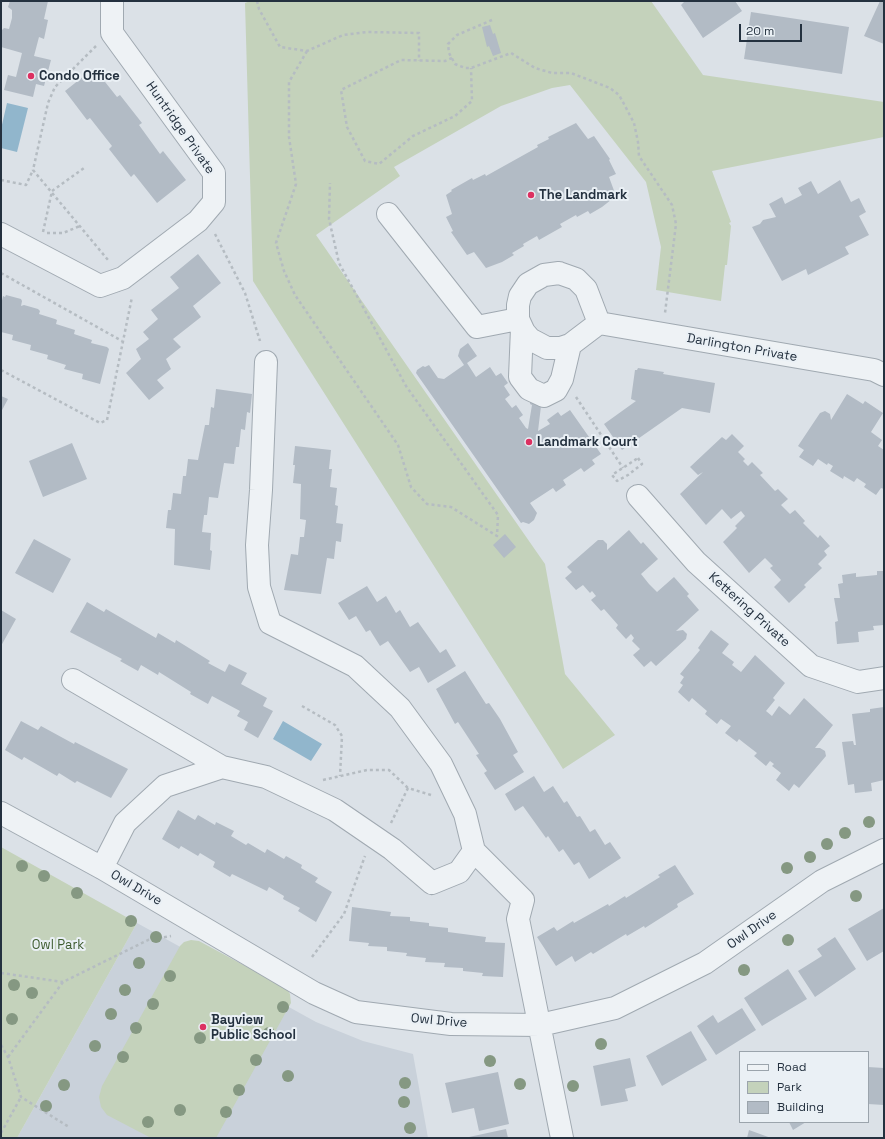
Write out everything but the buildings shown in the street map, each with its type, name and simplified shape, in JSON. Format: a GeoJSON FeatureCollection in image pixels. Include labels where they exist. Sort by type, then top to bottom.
{"type":"FeatureCollection","features":[{"type":"Feature","properties":{"kind":"street","name":"Huntridge Private"},"geometry":{"type":"LineString","coordinates":[[1,234],[38,242],[100,286],[123,278],[198,221],[214,202],[214,173],[112,34],[112,1]]}},
{"type":"Feature","properties":{"kind":"street"},"geometry":{"type":"LineString","coordinates":[[388,214],[477,327],[520,323]]}},
{"type":"Feature","properties":{"kind":"street"},"geometry":{"type":"LineString","coordinates":[[520,323],[530,339],[543,346],[557,348],[570,345],[598,323],[586,289],[576,279],[558,273],[544,274],[536,278],[525,288],[518,305],[520,323],[520,377],[529,389],[544,396],[556,390],[562,380],[570,345]]}},
{"type":"Feature","properties":{"kind":"street","name":"Darlington Private"},"geometry":{"type":"LineString","coordinates":[[598,323],[874,370],[884,375]]}},
{"type":"Feature","properties":{"kind":"street"},"geometry":{"type":"LineString","coordinates":[[266,362],[261,490],[257,545],[259,588],[270,623],[355,666],[400,708],[442,764],[465,814],[474,852],[523,900],[518,919],[562,1138]]}},
{"type":"Feature","properties":{"kind":"street","name":"Kettering Private"},"geometry":{"type":"LineString","coordinates":[[638,496],[696,562],[811,666],[858,682],[884,678]]}},
{"type":"Feature","properties":{"kind":"street"},"geometry":{"type":"LineString","coordinates":[[73,680],[222,767],[266,777],[335,810],[377,839],[432,882],[459,872],[474,852]]}},
{"type":"Feature","properties":{"kind":"street"},"geometry":{"type":"LineString","coordinates":[[102,868],[125,823],[165,786],[222,767]]}},
{"type":"Feature","properties":{"kind":"street","name":"Owl Drive"},"geometry":{"type":"LineString","coordinates":[[1,813],[102,868],[314,993],[356,1012],[452,1024],[540,1025],[615,1008],[705,963],[822,881],[884,850]]}},
{"type":"Feature","properties":{"kind":"path"},"geometry":{"type":"LineString","coordinates":[[257,1],[259,9],[280,47],[307,51],[349,34],[367,32],[419,34],[419,61]]}},
{"type":"Feature","properties":{"kind":"path"},"geometry":{"type":"LineString","coordinates":[[492,20],[457,35],[448,44],[455,64],[465,68],[471,68],[511,53],[534,68],[552,72],[571,73],[610,88],[619,95],[634,123],[639,156],[672,205],[676,224],[668,292]]}},
{"type":"Feature","properties":{"kind":"path"},"geometry":{"type":"LineString","coordinates":[[307,51],[289,82],[289,136],[296,184],[276,243],[284,271],[295,295],[398,445],[411,487],[427,504],[451,507],[497,536],[498,515],[406,386],[339,264],[329,219],[330,183]]}},
{"type":"Feature","properties":{"kind":"path"},"geometry":{"type":"LineString","coordinates":[[452,58],[445,61],[401,60],[341,90],[347,127],[365,161],[379,164],[413,136],[455,116],[472,100],[471,68]]}},
{"type":"Feature","properties":{"kind":"path"},"geometry":{"type":"LineString","coordinates":[[38,242],[52,191],[84,168]]}},
{"type":"Feature","properties":{"kind":"path"},"geometry":{"type":"LineString","coordinates":[[1,180],[26,185],[33,170]]}},
{"type":"Feature","properties":{"kind":"path"},"geometry":{"type":"LineString","coordinates":[[205,214],[245,293],[266,362]]}},
{"type":"Feature","properties":{"kind":"path"},"geometry":{"type":"LineString","coordinates":[[38,242],[80,226]]}},
{"type":"Feature","properties":{"kind":"path"},"geometry":{"type":"LineString","coordinates":[[1,273],[122,341]]}},
{"type":"Feature","properties":{"kind":"path"},"geometry":{"type":"LineString","coordinates":[[562,380],[580,401],[623,468]]}},
{"type":"Feature","properties":{"kind":"path"},"geometry":{"type":"LineString","coordinates":[[638,458],[642,464],[618,481],[612,475],[623,468],[638,458]]}},
{"type":"Feature","properties":{"kind":"path"},"geometry":{"type":"LineString","coordinates":[[302,706],[335,725],[342,736],[340,776]]}},
{"type":"Feature","properties":{"kind":"path"},"geometry":{"type":"LineString","coordinates":[[289,788],[367,770],[389,770],[408,788],[428,795],[456,794]]}},
{"type":"Feature","properties":{"kind":"path"},"geometry":{"type":"LineString","coordinates":[[312,957],[344,914],[377,839],[408,788]]}},
{"type":"Feature","properties":{"kind":"path"},"geometry":{"type":"LineString","coordinates":[[8,1057],[63,982],[148,940],[171,936]]}},
{"type":"Feature","properties":{"kind":"path"},"geometry":{"type":"LineString","coordinates":[[1,973],[63,982]]}},
{"type":"Feature","properties":{"kind":"path"},"geometry":{"type":"LineString","coordinates":[[1,1045],[8,1057],[21,1097],[69,1127]]}},
{"type":"Feature","properties":{"kind":"path"},"geometry":{"type":"LineString","coordinates":[[1,1133],[21,1097]]}},
{"type":"Feature","properties":{"kind":"shaded area","name":"Bayview Public School"},"geometry":{"type":"Polygon","coordinates":[[[137,923],[316,1022],[363,1041],[413,1054],[428,1138],[17,1138],[137,923]]]}},
{"type":"Feature","properties":{"kind":"green space"},"geometry":{"type":"Polygon","coordinates":[[[250,1],[651,1],[703,75],[884,102],[884,137],[712,171],[731,222],[729,223],[731,226],[727,265],[725,265],[721,301],[656,290],[661,247],[646,182],[570,85],[552,88],[501,106],[394,167],[400,176],[316,235],[545,564],[565,674],[615,735],[563,769],[253,281],[245,3],[250,1]]]}},
{"type":"Feature","properties":{"kind":"green space","name":"Owl Park"},"geometry":{"type":"Polygon","coordinates":[[[1,847],[137,923],[17,1138],[1,1138],[1,847]]]}},
{"type":"Feature","properties":{"kind":"green space"},"geometry":{"type":"Polygon","coordinates":[[[191,940],[199,941],[286,988],[290,994],[291,1003],[216,1138],[151,1138],[107,1115],[101,1107],[99,1097],[102,1086],[180,946],[184,942],[191,940]]]}},
{"type":"Feature","properties":{"kind":"water"},"geometry":{"type":"Polygon","coordinates":[[[7,103],[28,108],[17,152],[1,148],[1,129],[7,103]]]}},
{"type":"Feature","properties":{"kind":"water"},"geometry":{"type":"Polygon","coordinates":[[[283,721],[322,744],[311,761],[273,739],[283,721]]]}},
{"type":"Feature","properties":{"kind":"place","name":"Condo Office"},"geometry":{"type":"Point","coordinates":[31,76]}},
{"type":"Feature","properties":{"kind":"place","name":"The Landmark"},"geometry":{"type":"Point","coordinates":[531,195]}},
{"type":"Feature","properties":{"kind":"place","name":"Landmark Court"},"geometry":{"type":"Point","coordinates":[529,442]}},
{"type":"Feature","properties":{"kind":"place","name":"Bayview Public School"},"geometry":{"type":"Point","coordinates":[203,1027]}}]}
